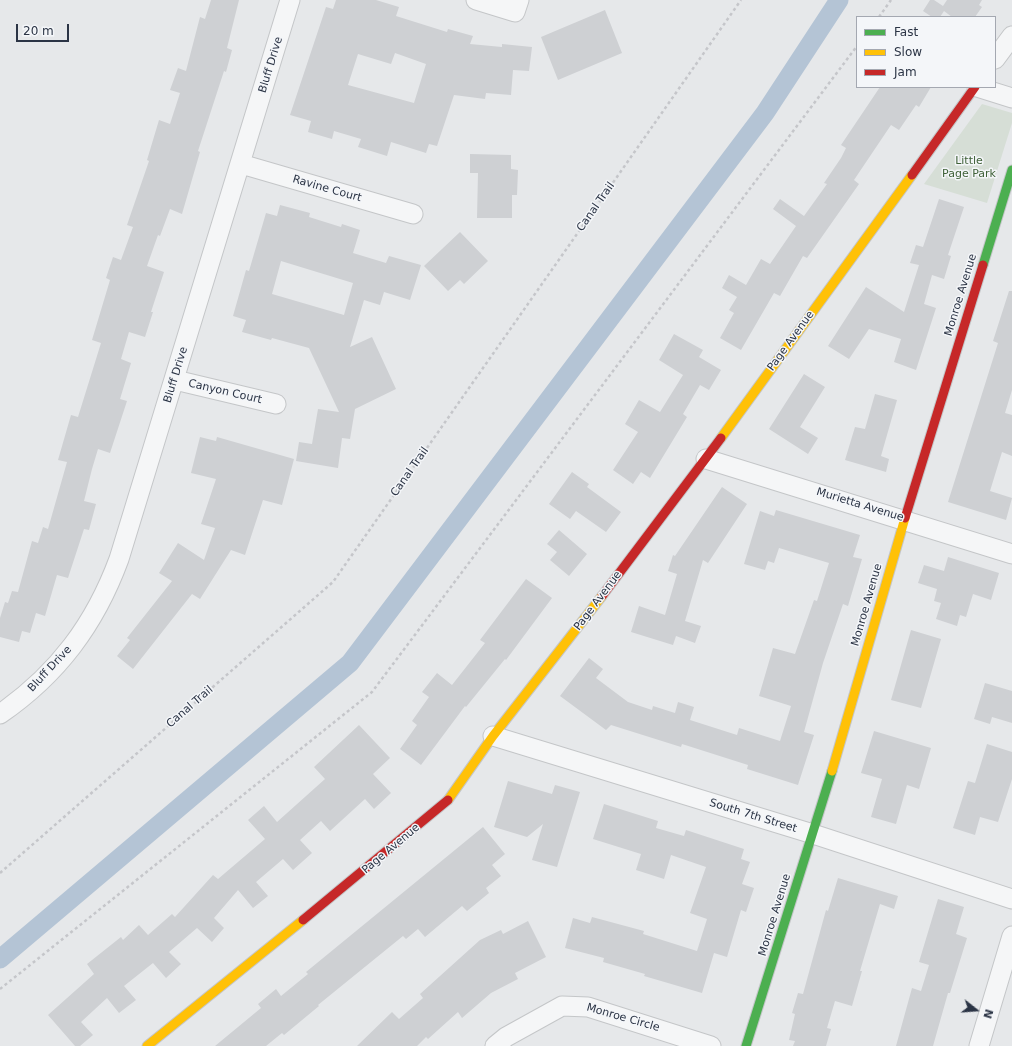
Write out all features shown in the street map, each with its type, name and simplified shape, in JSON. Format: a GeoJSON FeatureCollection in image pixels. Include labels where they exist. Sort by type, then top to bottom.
{"type":"FeatureCollection","features":[{"type":"Feature","properties":{"kind":"street","name":"Bluff Drive"},"geometry":{"type":"LineString","coordinates":[[0,714],[31,691],[57,665],[94,616],[109,586],[119,559],[175,380],[290,0]]}},
{"type":"Feature","properties":{"kind":"street"},"geometry":{"type":"LineString","coordinates":[[476,0],[515,12],[519,0]]}},
{"type":"Feature","properties":{"kind":"street"},"geometry":{"type":"LineString","coordinates":[[996,58],[1012,36]]}},
{"type":"Feature","properties":{"kind":"street","name":"Page Avenue"},"geometry":{"type":"LineString","coordinates":[[147,1046],[362,873],[445,804],[493,736],[557,655],[706,458],[975,88]]}},
{"type":"Feature","properties":{"kind":"street"},"geometry":{"type":"LineString","coordinates":[[979,88],[1012,98]]}},
{"type":"Feature","properties":{"kind":"street","name":"Ravine Court"},"geometry":{"type":"LineString","coordinates":[[241,164],[413,214]]}},
{"type":"Feature","properties":{"kind":"street","name":"Monroe Avenue"},"geometry":{"type":"LineString","coordinates":[[746,1046],[813,834],[905,519],[1012,170]]}},
{"type":"Feature","properties":{"kind":"street","name":"Canyon Court"},"geometry":{"type":"LineString","coordinates":[[175,380],[276,404]]}},
{"type":"Feature","properties":{"kind":"street","name":"Murietta Avenue"},"geometry":{"type":"LineString","coordinates":[[706,458],[905,519],[1012,554]]}},
{"type":"Feature","properties":{"kind":"street","name":"South 7th Street"},"geometry":{"type":"LineString","coordinates":[[493,736],[813,834],[1012,899]]}},
{"type":"Feature","properties":{"kind":"street"},"geometry":{"type":"LineString","coordinates":[[979,1046],[1012,936]]}},
{"type":"Feature","properties":{"kind":"street","name":"Monroe Circle"},"geometry":{"type":"LineString","coordinates":[[495,1046],[506,1037],[562,1006],[588,1007],[711,1046]]}},
{"type":"Feature","properties":{"kind":"path","name":"Canal Trail"},"geometry":{"type":"LineString","coordinates":[[0,873],[333,582],[741,0]]}},
{"type":"Feature","properties":{"kind":"path"},"geometry":{"type":"LineString","coordinates":[[879,16],[891,0]]}},
{"type":"Feature","properties":{"kind":"path"},"geometry":{"type":"LineString","coordinates":[[0,989],[372,692],[856,47]]}},
{"type":"Feature","properties":{"kind":"green space","name":"Little Page Park"},"geometry":{"type":"Polygon","coordinates":[[[982,104],[1012,113],[1012,123],[987,203],[924,184],[982,104]]]}},
{"type":"Feature","properties":{"kind":"building"},"geometry":{"type":"Polygon","coordinates":[[[211,0],[239,0],[227,48],[232,50],[226,72],[224,71],[198,151],[200,152],[182,214],[170,209],[160,236],[158,235],[147,266],[164,272],[151,312],[153,312],[145,337],[129,332],[121,359],[131,363],[120,399],[127,401],[110,453],[98,449],[92,469],[84,501],[96,504],[89,530],[84,529],[68,578],[57,575],[45,616],[36,613],[30,633],[22,631],[19,642],[0,637],[0,618],[5,602],[8,603],[12,591],[18,592],[32,541],[38,543],[43,527],[48,529],[67,462],[58,460],[71,415],[78,417],[101,343],[92,340],[110,280],[106,278],[113,257],[121,260],[133,227],[127,225],[149,161],[147,160],[159,120],[170,124],[180,93],[170,90],[178,68],[186,71],[200,17],[205,19],[211,0]]]}},
{"type":"Feature","properties":{"kind":"building"},"geometry":{"type":"Polygon","coordinates":[[[336,0],[376,0],[399,7],[396,16],[447,32],[448,29],[473,36],[470,44],[502,47],[502,44],[532,47],[529,71],[513,70],[511,95],[486,93],[485,99],[454,95],[437,146],[429,144],[426,153],[391,142],[387,156],[358,147],[361,139],[334,131],[332,139],[308,132],[311,121],[290,115],[326,7],[333,9],[336,0]],[[395,53],[391,64],[358,54],[348,85],[414,103],[426,64],[395,53]]]}},
{"type":"Feature","properties":{"kind":"building"},"geometry":{"type":"Polygon","coordinates":[[[930,0],[934,0],[943,6],[947,0],[982,0],[979,5],[982,7],[976,16],[951,16],[944,11],[941,16],[930,16],[923,11],[930,0]]]}},
{"type":"Feature","properties":{"kind":"building"},"geometry":{"type":"Polygon","coordinates":[[[605,10],[622,53],[558,80],[541,37],[605,10]]]}},
{"type":"Feature","properties":{"kind":"building"},"geometry":{"type":"Polygon","coordinates":[[[879,88],[930,88],[919,107],[916,105],[899,130],[891,125],[854,180],[859,184],[807,258],[803,256],[780,296],[774,293],[741,350],[720,338],[734,313],[729,310],[737,297],[722,288],[729,275],[746,285],[761,259],[770,264],[796,226],[773,209],[780,199],[804,216],[827,184],[824,183],[841,158],[846,148],[841,145],[879,88]]]}},
{"type":"Feature","properties":{"kind":"building"},"geometry":{"type":"Polygon","coordinates":[[[470,154],[511,155],[511,169],[518,170],[517,195],[512,195],[512,218],[477,218],[478,173],[470,173],[470,154]]]}},
{"type":"Feature","properties":{"kind":"building"},"geometry":{"type":"Polygon","coordinates":[[[939,199],[964,207],[948,255],[951,256],[944,279],[932,275],[924,304],[936,308],[916,370],[894,362],[901,339],[869,329],[849,359],[828,346],[866,287],[904,312],[919,265],[910,263],[916,245],[923,247],[939,199]]]}},
{"type":"Feature","properties":{"kind":"building"},"geometry":{"type":"Polygon","coordinates":[[[280,205],[310,213],[309,217],[341,227],[342,224],[360,230],[353,253],[386,263],[389,256],[421,265],[410,300],[384,292],[380,305],[364,300],[350,347],[372,337],[396,389],[355,409],[350,439],[342,438],[338,468],[296,461],[299,442],[312,444],[318,409],[339,412],[309,348],[242,332],[246,320],[233,316],[246,270],[249,271],[266,213],[277,216],[280,205]],[[281,261],[272,294],[344,315],[353,283],[281,261]]]}},
{"type":"Feature","properties":{"kind":"building"},"geometry":{"type":"Polygon","coordinates":[[[460,232],[488,261],[464,284],[460,280],[448,291],[424,266],[460,232]]]}},
{"type":"Feature","properties":{"kind":"building"},"geometry":{"type":"Polygon","coordinates":[[[1009,291],[1012,291],[1012,390],[1005,413],[1012,415],[1012,456],[1002,452],[990,491],[1012,498],[1006,520],[948,502],[998,343],[993,341],[1009,291]]]}},
{"type":"Feature","properties":{"kind":"building"},"geometry":{"type":"Polygon","coordinates":[[[674,334],[703,350],[699,357],[721,370],[709,390],[700,385],[683,414],[687,417],[650,478],[641,472],[633,484],[613,470],[638,432],[625,424],[639,400],[660,412],[683,375],[659,360],[674,334]]]}},
{"type":"Feature","properties":{"kind":"building"},"geometry":{"type":"Polygon","coordinates":[[[804,374],[825,387],[800,427],[818,438],[808,454],[769,429],[804,374]]]}},
{"type":"Feature","properties":{"kind":"building"},"geometry":{"type":"Polygon","coordinates":[[[875,394],[897,400],[881,456],[889,459],[886,472],[845,460],[855,427],[865,429],[875,394]]]}},
{"type":"Feature","properties":{"kind":"building"},"geometry":{"type":"Polygon","coordinates":[[[200,437],[216,441],[217,437],[294,459],[282,505],[263,500],[245,555],[231,550],[200,599],[192,594],[133,669],[117,656],[130,640],[127,638],[172,581],[159,573],[178,543],[204,560],[215,528],[201,524],[216,479],[191,473],[200,437]]]}},
{"type":"Feature","properties":{"kind":"building"},"geometry":{"type":"Polygon","coordinates":[[[572,472],[589,484],[587,487],[621,512],[606,532],[576,511],[570,519],[549,504],[572,472]]]}},
{"type":"Feature","properties":{"kind":"building"},"geometry":{"type":"Polygon","coordinates":[[[722,487],[747,504],[708,563],[703,560],[685,621],[701,626],[695,643],[676,636],[673,645],[631,632],[639,606],[665,615],[677,574],[668,571],[673,555],[675,556],[722,487]]]}},
{"type":"Feature","properties":{"kind":"building"},"geometry":{"type":"Polygon","coordinates":[[[776,510],[860,535],[853,557],[862,559],[848,606],[843,604],[823,663],[804,732],[814,735],[798,785],[747,769],[748,765],[682,744],[681,747],[611,725],[606,730],[560,696],[589,658],[603,669],[596,678],[628,702],[652,710],[653,706],[675,713],[678,702],[694,707],[690,720],[737,735],[739,728],[780,741],[791,706],[759,696],[773,648],[795,654],[814,600],[817,601],[829,563],[779,548],[774,563],[768,561],[765,570],[744,564],[760,511],[774,516],[776,510]]]}},
{"type":"Feature","properties":{"kind":"building"},"geometry":{"type":"Polygon","coordinates":[[[559,530],[587,554],[569,576],[550,560],[557,552],[547,544],[559,530]]]}},
{"type":"Feature","properties":{"kind":"building"},"geometry":{"type":"Polygon","coordinates":[[[948,557],[999,573],[991,600],[973,594],[966,617],[960,615],[957,626],[936,619],[941,603],[934,601],[937,589],[918,583],[924,565],[944,571],[948,557]]]}},
{"type":"Feature","properties":{"kind":"building"},"geometry":{"type":"Polygon","coordinates":[[[526,579],[552,598],[506,660],[505,659],[466,707],[465,706],[421,765],[400,749],[417,725],[412,721],[429,697],[422,692],[437,673],[452,685],[485,643],[480,640],[526,579]]]}},
{"type":"Feature","properties":{"kind":"building"},"geometry":{"type":"Polygon","coordinates":[[[911,630],[941,639],[921,708],[891,700],[911,630]]]}},
{"type":"Feature","properties":{"kind":"building"},"geometry":{"type":"Polygon","coordinates":[[[985,683],[1012,691],[1012,723],[992,717],[990,724],[974,719],[985,683]]]}},
{"type":"Feature","properties":{"kind":"building"},"geometry":{"type":"Polygon","coordinates":[[[359,725],[390,758],[373,774],[391,793],[374,809],[365,799],[330,831],[321,821],[300,840],[312,853],[293,870],[283,859],[256,882],[268,896],[253,908],[238,890],[214,918],[224,928],[212,942],[197,928],[169,952],[181,964],[166,978],[153,963],[124,986],[136,1000],[119,1013],[107,998],[81,1022],[93,1035],[80,1046],[75,1046],[48,1015],[94,974],[87,964],[121,937],[123,940],[139,925],[148,935],[172,914],[175,917],[213,875],[218,879],[265,839],[248,820],[264,806],[277,822],[325,779],[314,767],[359,725]]]}},
{"type":"Feature","properties":{"kind":"building"},"geometry":{"type":"Polygon","coordinates":[[[874,731],[931,748],[919,789],[907,785],[896,824],[871,817],[882,779],[861,773],[874,731]]]}},
{"type":"Feature","properties":{"kind":"building"},"geometry":{"type":"Polygon","coordinates":[[[987,744],[1012,752],[1012,779],[998,822],[980,817],[975,835],[953,828],[968,781],[975,783],[987,744]]]}},
{"type":"Feature","properties":{"kind":"building"},"geometry":{"type":"Polygon","coordinates":[[[508,781],[552,794],[555,785],[580,792],[557,867],[532,860],[543,824],[527,837],[494,827],[508,781]]]}},
{"type":"Feature","properties":{"kind":"building"},"geometry":{"type":"Polygon","coordinates":[[[604,804],[658,821],[656,828],[684,836],[686,830],[744,849],[741,859],[750,862],[742,884],[754,888],[746,912],[741,910],[727,957],[714,953],[702,993],[603,962],[604,958],[565,948],[573,918],[590,923],[592,917],[644,931],[643,934],[697,951],[707,919],[690,913],[706,867],[671,855],[664,879],[636,870],[641,854],[593,839],[604,804]]]}},
{"type":"Feature","properties":{"kind":"building"},"geometry":{"type":"Polygon","coordinates":[[[483,827],[505,854],[492,865],[501,876],[486,888],[489,893],[467,911],[462,906],[425,937],[418,929],[406,939],[403,936],[318,1005],[319,1006],[284,1035],[282,1033],[266,1046],[215,1046],[261,1008],[258,1004],[276,989],[281,996],[308,974],[306,972],[483,827]]]}},
{"type":"Feature","properties":{"kind":"building"},"geometry":{"type":"Polygon","coordinates":[[[838,878],[898,896],[894,909],[880,904],[860,971],[862,971],[852,1006],[835,1001],[827,1028],[831,1029],[826,1046],[793,1046],[795,1041],[789,1040],[795,1014],[792,1013],[798,993],[803,994],[826,910],[828,911],[838,878]]]}},
{"type":"Feature","properties":{"kind":"building"},"geometry":{"type":"Polygon","coordinates":[[[938,899],[964,907],[956,934],[967,938],[950,993],[948,993],[933,1046],[896,1046],[912,988],[921,991],[929,965],[919,962],[938,899]]]}},
{"type":"Feature","properties":{"kind":"building"},"geometry":{"type":"Polygon","coordinates":[[[528,921],[546,957],[515,973],[518,979],[491,993],[462,1018],[458,1012],[428,1039],[426,1037],[417,1046],[357,1046],[392,1012],[399,1019],[423,998],[420,994],[480,940],[501,930],[503,934],[528,921]]]}},
{"type":"Feature","properties":{"kind":"waterway"},"geometry":{"type":"LineString","coordinates":[[0,959],[350,663],[765,113],[839,0]]}},
{"type":"Feature","properties":{"kind":"traffic: fast"},"geometry":{"type":"LineString","coordinates":[[983,265],[1012,170]]}},
{"type":"Feature","properties":{"kind":"traffic: fast"},"geometry":{"type":"LineString","coordinates":[[746,1046],[832,771]]}},
{"type":"Feature","properties":{"kind":"traffic: slow"},"geometry":{"type":"LineString","coordinates":[[721,438],[912,175]]}},
{"type":"Feature","properties":{"kind":"traffic: slow"},"geometry":{"type":"LineString","coordinates":[[832,771],[905,518]]}},
{"type":"Feature","properties":{"kind":"traffic: slow"},"geometry":{"type":"LineString","coordinates":[[448,800],[493,736],[602,596]]}},
{"type":"Feature","properties":{"kind":"traffic: slow"},"geometry":{"type":"LineString","coordinates":[[147,1046],[303,920]]}},
{"type":"Feature","properties":{"kind":"traffic: jam"},"geometry":{"type":"LineString","coordinates":[[912,175],[974,88]]}},
{"type":"Feature","properties":{"kind":"traffic: jam"},"geometry":{"type":"LineString","coordinates":[[905,518],[983,265]]}},
{"type":"Feature","properties":{"kind":"traffic: jam"},"geometry":{"type":"LineString","coordinates":[[602,596],[721,438]]}},
{"type":"Feature","properties":{"kind":"traffic: jam"},"geometry":{"type":"LineString","coordinates":[[303,920],[448,800]]}}]}
